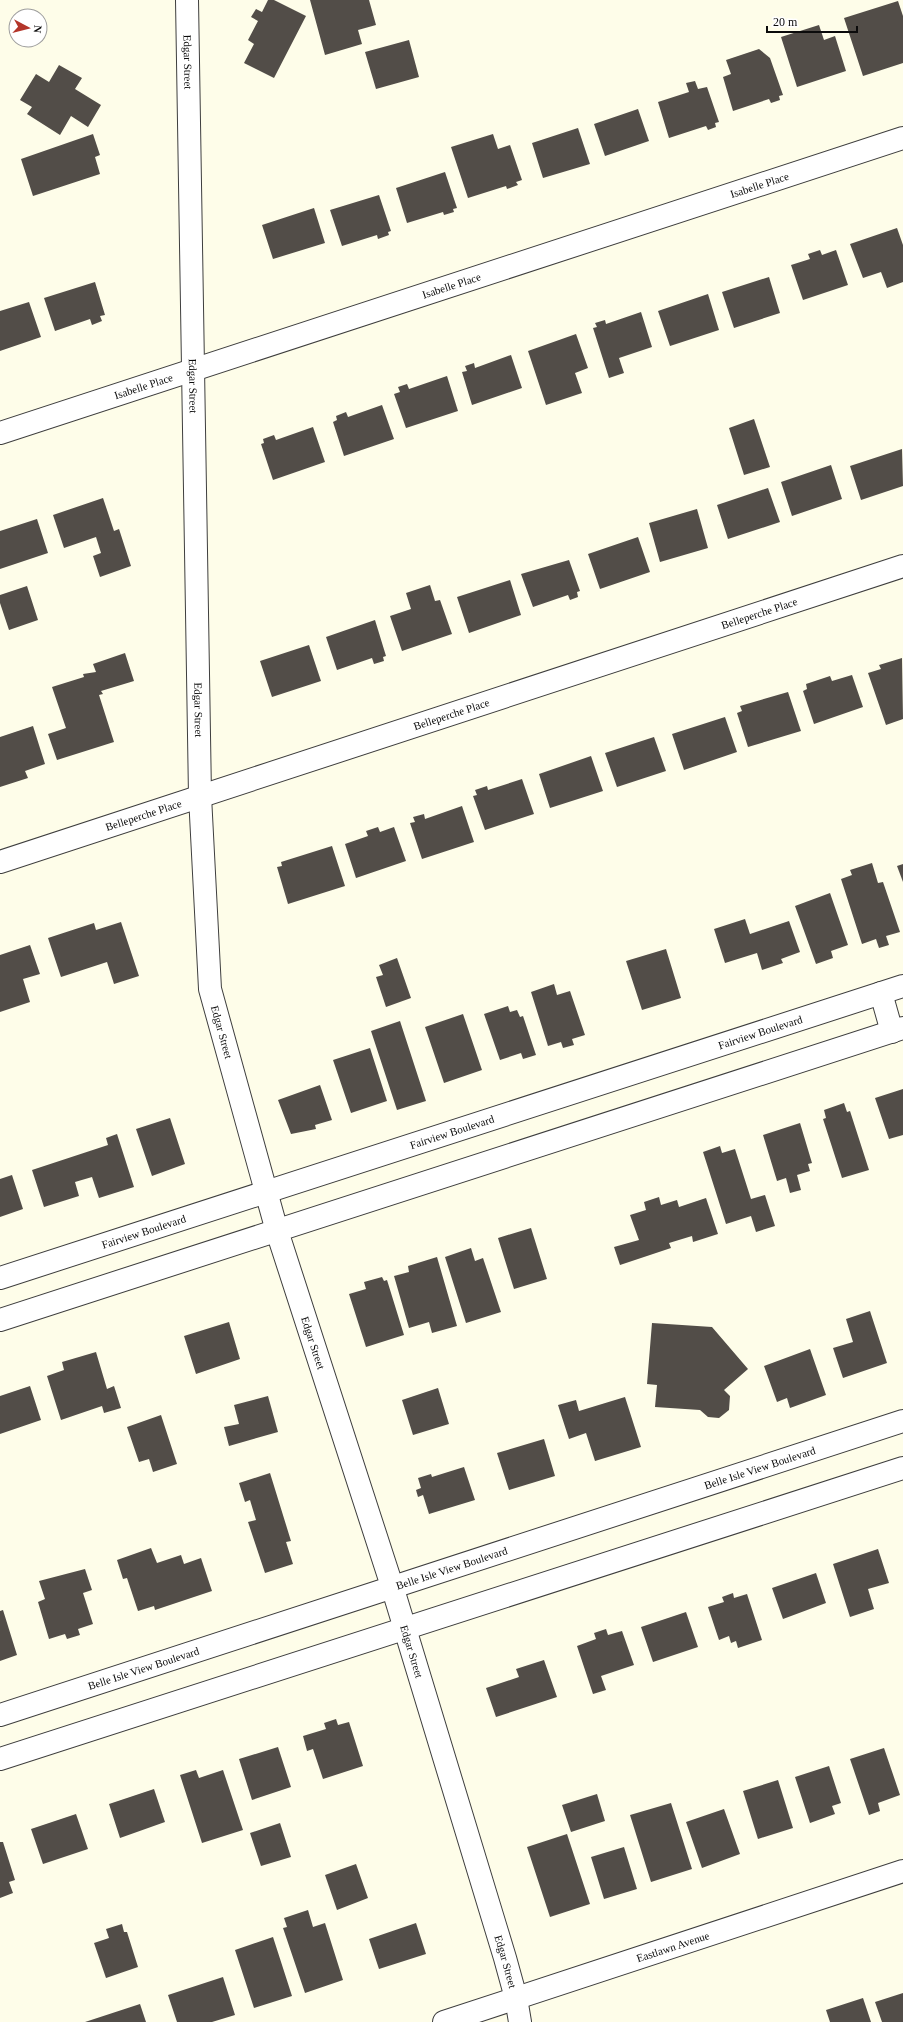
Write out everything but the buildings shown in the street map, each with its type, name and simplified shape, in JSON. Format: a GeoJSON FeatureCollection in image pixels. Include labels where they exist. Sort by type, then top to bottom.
{"type":"FeatureCollection","features":[{"type":"Feature","properties":{"kind":"street","name":"Edgar Street"},"geometry":{"type":"LineString","coordinates":[[187,0],[200,796],[210,989],[277,1231],[392,1586],[516,1998],[520,2022]]}},
{"type":"Feature","properties":{"kind":"street","name":"Isabelle Place"},"geometry":{"type":"LineString","coordinates":[[0,433],[903,138]]}},
{"type":"Feature","properties":{"kind":"street","name":"Belleperche Place"},"geometry":{"type":"LineString","coordinates":[[0,862],[903,566]]}},
{"type":"Feature","properties":{"kind":"street","name":"Fairview Boulevard"},"geometry":{"type":"LineString","coordinates":[[0,1278],[265,1191],[903,986]]}},
{"type":"Feature","properties":{"kind":"street"},"geometry":{"type":"LineString","coordinates":[[0,1320],[897,1030],[881,993]]}},
{"type":"Feature","properties":{"kind":"street","name":"Belle Isle View Boulevard"},"geometry":{"type":"LineString","coordinates":[[0,1715],[392,1586],[903,1421]]}},
{"type":"Feature","properties":{"kind":"street"},"geometry":{"type":"LineString","coordinates":[[0,1759],[903,1468]]}},
{"type":"Feature","properties":{"kind":"street","name":"Eastlawn Avenue"},"geometry":{"type":"LineString","coordinates":[[444,2022],[903,1871]]}}]}
